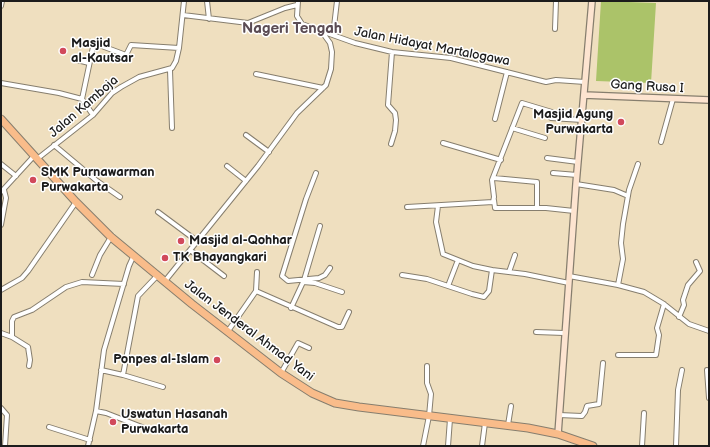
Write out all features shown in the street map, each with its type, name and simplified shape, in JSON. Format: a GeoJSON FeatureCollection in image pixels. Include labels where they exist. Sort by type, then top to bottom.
{"type":"FeatureCollection","features":[{"type":"Feature","properties":{"kind":"highway","name":"Jalan Jenderal Ahmad Yani"},"geometry":{"type":"LineString","coordinates":[[1,119],[76,202],[111,237],[157,276],[166,279],[192,304],[281,373],[312,393],[335,403],[450,419],[508,425],[558,434],[593,446]]}},
{"type":"Feature","properties":{"kind":"street"},"geometry":{"type":"LineString","coordinates":[[1,6],[2,1]]}},
{"type":"Feature","properties":{"kind":"street"},"geometry":{"type":"LineString","coordinates":[[172,128],[170,70],[176,61],[184,1]]}},
{"type":"Feature","properties":{"kind":"street"},"geometry":{"type":"LineString","coordinates":[[207,1],[209,19]]}},
{"type":"Feature","properties":{"kind":"street"},"geometry":{"type":"LineString","coordinates":[[332,35],[337,1]]}},
{"type":"Feature","properties":{"kind":"street"},"geometry":{"type":"LineString","coordinates":[[555,29],[556,1]]}},
{"type":"Feature","properties":{"kind":"street"},"geometry":{"type":"LineString","coordinates":[[558,434],[576,175],[592,1]]}},
{"type":"Feature","properties":{"kind":"street"},"geometry":{"type":"LineString","coordinates":[[183,15],[248,23],[297,3]]}},
{"type":"Feature","properties":{"kind":"street","name":"Jalan Hidayat Martalogawa"},"geometry":{"type":"LineString","coordinates":[[297,3],[297,16],[300,22],[304,25],[355,43],[392,52],[444,57],[546,82],[556,80],[585,82]]}},
{"type":"Feature","properties":{"kind":"street"},"geometry":{"type":"LineString","coordinates":[[166,279],[269,152],[297,113],[328,82],[332,52],[330,43],[322,32]]}},
{"type":"Feature","properties":{"kind":"street"},"geometry":{"type":"LineString","coordinates":[[82,99],[92,48],[96,45],[126,55],[131,44],[178,48]]}},
{"type":"Feature","properties":{"kind":"street"},"geometry":{"type":"LineString","coordinates":[[391,144],[395,131],[396,120],[395,114],[388,105],[392,52]]}},
{"type":"Feature","properties":{"kind":"street"},"geometry":{"type":"LineString","coordinates":[[73,59],[88,64]]}},
{"type":"Feature","properties":{"kind":"street","name":"Jalan Kamboja"},"geometry":{"type":"LineString","coordinates":[[3,191],[36,157],[54,146],[93,115],[112,93],[131,81],[149,74],[170,70]]}},
{"type":"Feature","properties":{"kind":"street"},"geometry":{"type":"LineString","coordinates":[[495,119],[506,72]]}},
{"type":"Feature","properties":{"kind":"street"},"geometry":{"type":"LineString","coordinates":[[256,74],[323,88]]}},
{"type":"Feature","properties":{"kind":"street"},"geometry":{"type":"LineString","coordinates":[[1,83],[60,93],[82,99],[93,115]]}},
{"type":"Feature","properties":{"kind":"street","name":"Gang Rusa I"},"geometry":{"type":"LineString","coordinates":[[584,95],[709,100]]}},
{"type":"Feature","properties":{"kind":"street"},"geometry":{"type":"LineString","coordinates":[[661,142],[673,99]]}},
{"type":"Feature","properties":{"kind":"street"},"geometry":{"type":"LineString","coordinates":[[574,211],[537,208],[495,208],[492,183],[522,103],[552,112],[551,118],[582,120]]}},
{"type":"Feature","properties":{"kind":"street"},"geometry":{"type":"LineString","coordinates":[[512,128],[546,138]]}},
{"type":"Feature","properties":{"kind":"street"},"geometry":{"type":"LineString","coordinates":[[246,135],[269,152]]}},
{"type":"Feature","properties":{"kind":"street"},"geometry":{"type":"LineString","coordinates":[[443,143],[501,160]]}},
{"type":"Feature","properties":{"kind":"street"},"geometry":{"type":"LineString","coordinates":[[54,146],[97,181],[120,197]]}},
{"type":"Feature","properties":{"kind":"street"},"geometry":{"type":"LineString","coordinates":[[547,158],[578,162]]}},
{"type":"Feature","properties":{"kind":"street"},"geometry":{"type":"LineString","coordinates":[[1,164],[16,176]]}},
{"type":"Feature","properties":{"kind":"street"},"geometry":{"type":"LineString","coordinates":[[618,285],[624,259],[621,243],[628,196],[638,164]]}},
{"type":"Feature","properties":{"kind":"street"},"geometry":{"type":"LineString","coordinates":[[227,166],[246,181]]}},
{"type":"Feature","properties":{"kind":"street"},"geometry":{"type":"LineString","coordinates":[[316,173],[282,272],[282,276],[288,281],[303,281],[323,277],[330,268]]}},
{"type":"Feature","properties":{"kind":"street"},"geometry":{"type":"LineString","coordinates":[[553,173],[576,175]]}},
{"type":"Feature","properties":{"kind":"street"},"geometry":{"type":"LineString","coordinates":[[494,178],[537,182],[537,208]]}},
{"type":"Feature","properties":{"kind":"street"},"geometry":{"type":"LineString","coordinates":[[576,184],[608,189],[628,196]]}},
{"type":"Feature","properties":{"kind":"street"},"geometry":{"type":"LineString","coordinates":[[1,225],[6,198],[3,191]]}},
{"type":"Feature","properties":{"kind":"street"},"geometry":{"type":"LineString","coordinates":[[407,207],[489,203],[494,200]]}},
{"type":"Feature","properties":{"kind":"street"},"geometry":{"type":"LineString","coordinates":[[1,290],[22,278],[28,271],[76,202]]}},
{"type":"Feature","properties":{"kind":"street"},"geometry":{"type":"LineString","coordinates":[[438,206],[436,222],[443,254],[473,266],[569,283]]}},
{"type":"Feature","properties":{"kind":"street"},"geometry":{"type":"LineString","coordinates":[[158,212],[197,241]]}},
{"type":"Feature","properties":{"kind":"street"},"geometry":{"type":"LineString","coordinates":[[291,308],[303,281],[320,226]]}},
{"type":"Feature","properties":{"kind":"street"},"geometry":{"type":"LineString","coordinates":[[92,275],[100,255],[111,237]]}},
{"type":"Feature","properties":{"kind":"street"},"geometry":{"type":"LineString","coordinates":[[190,250],[224,276]]}},
{"type":"Feature","properties":{"kind":"street"},"geometry":{"type":"LineString","coordinates":[[88,446],[96,411],[104,350],[134,255]]}},
{"type":"Feature","properties":{"kind":"street"},"geometry":{"type":"LineString","coordinates":[[509,272],[515,255]]}},
{"type":"Feature","properties":{"kind":"street"},"geometry":{"type":"LineString","coordinates":[[448,286],[458,260]]}},
{"type":"Feature","properties":{"kind":"street"},"geometry":{"type":"LineString","coordinates":[[679,317],[684,306],[683,300],[688,285],[700,271],[696,262]]}},
{"type":"Feature","properties":{"kind":"street"},"geometry":{"type":"LineString","coordinates":[[402,274],[484,296],[489,291],[492,270]]}},
{"type":"Feature","properties":{"kind":"street"},"geometry":{"type":"LineString","coordinates":[[228,331],[256,291],[256,272]]}},
{"type":"Feature","properties":{"kind":"street"},"geometry":{"type":"LineString","coordinates":[[123,375],[138,296],[157,276]]}},
{"type":"Feature","properties":{"kind":"street"},"geometry":{"type":"LineString","coordinates":[[569,276],[618,285],[644,292],[664,304],[690,324],[709,331]]}},
{"type":"Feature","properties":{"kind":"street"},"geometry":{"type":"LineString","coordinates":[[303,281],[342,292]]}},
{"type":"Feature","properties":{"kind":"street"},"geometry":{"type":"LineString","coordinates":[[12,337],[12,321],[14,317],[32,310],[66,287],[82,282],[124,284]]}},
{"type":"Feature","properties":{"kind":"street"},"geometry":{"type":"LineString","coordinates":[[256,291],[291,308],[340,327],[349,312]]}},
{"type":"Feature","properties":{"kind":"street"},"geometry":{"type":"LineString","coordinates":[[618,355],[656,355],[659,339],[657,328],[664,304]]}},
{"type":"Feature","properties":{"kind":"street"},"geometry":{"type":"LineString","coordinates":[[536,332],[564,333]]}},
{"type":"Feature","properties":{"kind":"street"},"geometry":{"type":"LineString","coordinates":[[1,333],[12,337],[29,349],[29,366]]}},
{"type":"Feature","properties":{"kind":"street"},"geometry":{"type":"LineString","coordinates":[[281,373],[298,343],[309,348]]}},
{"type":"Feature","properties":{"kind":"street"},"geometry":{"type":"LineString","coordinates":[[559,415],[582,416],[585,414],[587,406],[600,404],[603,363]]}},
{"type":"Feature","properties":{"kind":"street"},"geometry":{"type":"LineString","coordinates":[[423,446],[429,416],[431,394],[427,384],[427,366]]}},
{"type":"Feature","properties":{"kind":"street"},"geometry":{"type":"LineString","coordinates":[[101,370],[163,386]]}},
{"type":"Feature","properties":{"kind":"street"},"geometry":{"type":"LineString","coordinates":[[676,446],[678,390],[682,370]]}},
{"type":"Feature","properties":{"kind":"street"},"geometry":{"type":"LineString","coordinates":[[707,370],[709,398]]}},
{"type":"Feature","properties":{"kind":"street"},"geometry":{"type":"LineString","coordinates":[[508,425],[511,406]]}},
{"type":"Feature","properties":{"kind":"street"},"geometry":{"type":"LineString","coordinates":[[1,408],[7,415],[5,446]]}},
{"type":"Feature","properties":{"kind":"street"},"geometry":{"type":"LineString","coordinates":[[96,411],[112,414],[142,427]]}},
{"type":"Feature","properties":{"kind":"street"},"geometry":{"type":"LineString","coordinates":[[642,446],[644,412]]}},
{"type":"Feature","properties":{"kind":"street"},"geometry":{"type":"LineString","coordinates":[[448,446],[450,419]]}},
{"type":"Feature","properties":{"kind":"street"},"geometry":{"type":"LineString","coordinates":[[482,446],[484,423]]}},
{"type":"Feature","properties":{"kind":"street"},"geometry":{"type":"LineString","coordinates":[[49,427],[90,440]]}},
{"type":"Feature","properties":{"kind":"green space"},"geometry":{"type":"Polygon","coordinates":[[[601,1],[656,3],[651,83],[596,81],[601,1]]]}},
{"type":"Feature","properties":{"kind":"place","name":"Masjid al-Kautsar"},"geometry":{"type":"Point","coordinates":[63,51]}},
{"type":"Feature","properties":{"kind":"place","name":"Masjid Agung Purwakarta"},"geometry":{"type":"Point","coordinates":[621,122]}},
{"type":"Feature","properties":{"kind":"place","name":"SMK Purnawarman Purwakarta"},"geometry":{"type":"Point","coordinates":[33,180]}},
{"type":"Feature","properties":{"kind":"place","name":"Masjid al-Qohhar"},"geometry":{"type":"Point","coordinates":[181,241]}},
{"type":"Feature","properties":{"kind":"place","name":"TK Bhayangkari"},"geometry":{"type":"Point","coordinates":[165,258]}},
{"type":"Feature","properties":{"kind":"place","name":"Ponpes al-Islam"},"geometry":{"type":"Point","coordinates":[217,360]}},
{"type":"Feature","properties":{"kind":"place","name":"Uswatun Hasanah Purwakarta"},"geometry":{"type":"Point","coordinates":[113,422]}},
{"type":"Feature","properties":{"kind":"district","name":"Nageri Tengah"},"geometry":{"type":"Point","coordinates":[292,29]}}]}
